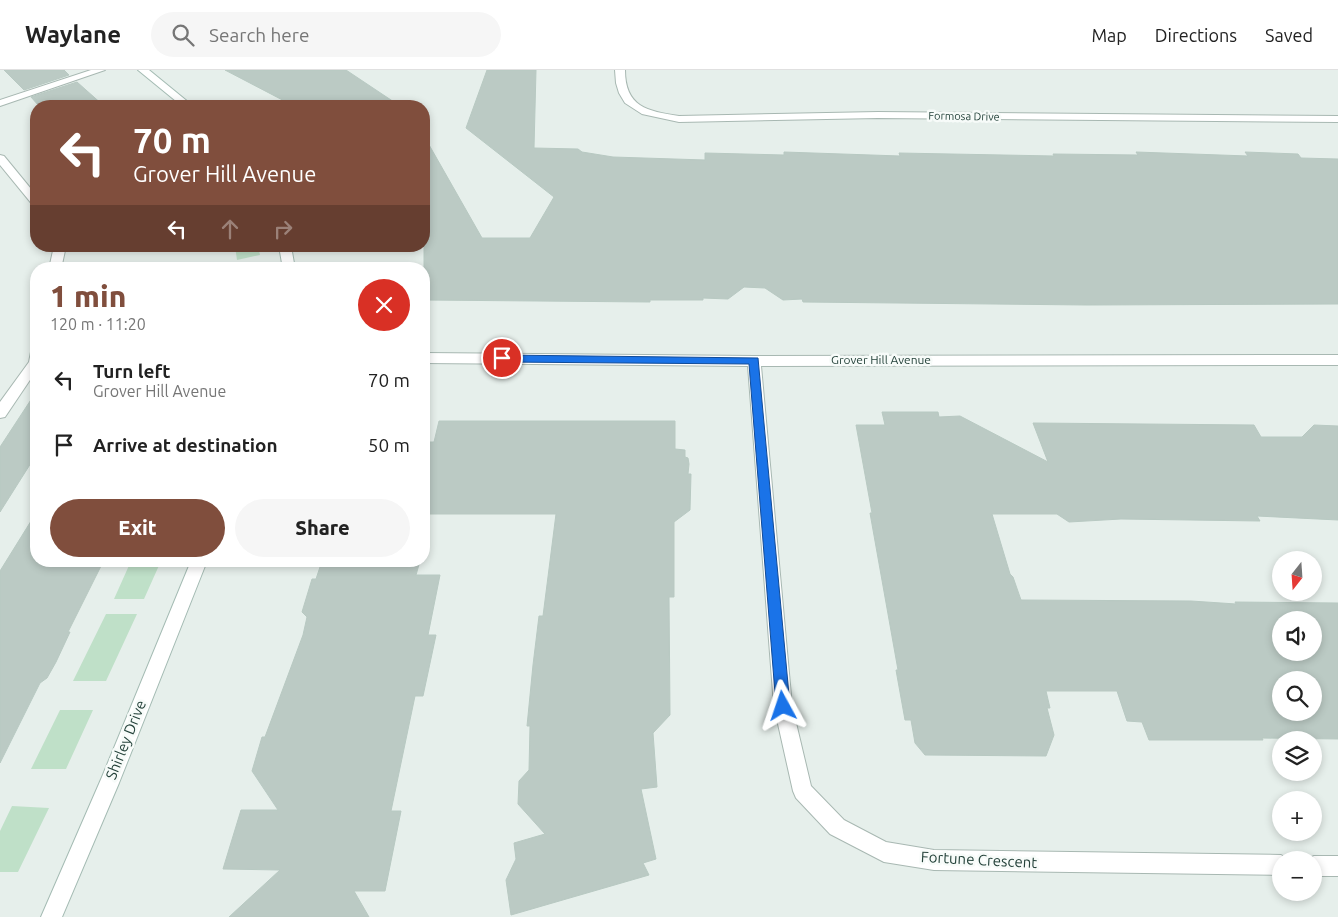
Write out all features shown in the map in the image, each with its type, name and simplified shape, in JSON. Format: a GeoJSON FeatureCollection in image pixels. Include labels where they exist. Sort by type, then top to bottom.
{"type":"FeatureCollection","features":[{"type":"Feature","properties":{"kind":"street"},"geometry":{"type":"LineString","coordinates":[[0,103],[100,70]]}},
{"type":"Feature","properties":{"kind":"street"},"geometry":{"type":"LineString","coordinates":[[143,70],[180,100]]}},
{"type":"Feature","properties":{"kind":"street","name":"Formosa Drive"},"geometry":{"type":"LineString","coordinates":[[620,70],[624,98],[637,108],[657,116],[679,120],[878,115],[1338,119]]}},
{"type":"Feature","properties":{"kind":"street"},"geometry":{"type":"LineString","coordinates":[[0,158],[30,195]]}},
{"type":"Feature","properties":{"kind":"street","name":"Grover Hill Avenue"},"geometry":{"type":"LineString","coordinates":[[430,358],[754,361],[1338,360]]}},
{"type":"Feature","properties":{"kind":"street","name":"Fortune Crescent"},"geometry":{"type":"LineString","coordinates":[[754,361],[783,706],[803,790],[837,827],[884,852],[934,860],[1272,866]]}},
{"type":"Feature","properties":{"kind":"street"},"geometry":{"type":"LineString","coordinates":[[0,413],[30,369]]}},
{"type":"Feature","properties":{"kind":"street","name":"Shirley Drive"},"geometry":{"type":"LineString","coordinates":[[50,917],[109,783],[197,567]]}},
{"type":"Feature","properties":{"kind":"street"},"geometry":{"type":"LineString","coordinates":[[1322,866],[1338,866]]}},
{"type":"Feature","properties":{"kind":"green space"},"geometry":{"type":"Polygon","coordinates":[[[236,252],[259,252],[260,255],[237,260],[236,252]]]}},
{"type":"Feature","properties":{"kind":"green space"},"geometry":{"type":"Polygon","coordinates":[[[128,567],[158,567],[144,599],[114,599],[128,567]]]}},
{"type":"Feature","properties":{"kind":"green space"},"geometry":{"type":"Polygon","coordinates":[[[106,614],[137,614],[106,681],[73,681],[106,614]]]}},
{"type":"Feature","properties":{"kind":"green space"},"geometry":{"type":"Polygon","coordinates":[[[60,710],[93,710],[66,769],[31,769],[60,710]]]}},
{"type":"Feature","properties":{"kind":"green space"},"geometry":{"type":"Polygon","coordinates":[[[12,806],[49,808],[18,872],[0,872],[0,831],[12,806]]]}},
{"type":"Feature","properties":{"kind":"building"},"geometry":{"type":"Polygon","coordinates":[[[4,70],[64,70],[69,75],[24,90],[4,70]]]}},
{"type":"Feature","properties":{"kind":"building"},"geometry":{"type":"Polygon","coordinates":[[[225,70],[346,70],[391,100],[282,100],[225,70]]]}},
{"type":"Feature","properties":{"kind":"building"},"geometry":{"type":"Polygon","coordinates":[[[487,70],[536,70],[534,148],[578,149],[582,152],[613,157],[705,160],[705,153],[784,155],[784,152],[900,156],[899,153],[1054,156],[1053,154],[1138,155],[1136,152],[1248,156],[1245,152],[1298,154],[1301,158],[1338,159],[1338,304],[1087,305],[803,302],[802,299],[783,300],[765,288],[744,287],[728,299],[650,300],[650,302],[430,300],[430,262],[424,262],[424,252],[430,252],[430,147],[482,238],[530,238],[554,197],[466,128],[487,70]]]}},
{"type":"Feature","properties":{"kind":"building"},"geometry":{"type":"Polygon","coordinates":[[[77,82],[97,100],[34,100],[31,97],[77,82]]]}},
{"type":"Feature","properties":{"kind":"building"},"geometry":{"type":"Polygon","coordinates":[[[30,401],[30,464],[0,512],[0,447],[30,401]]]}},
{"type":"Feature","properties":{"kind":"building"},"geometry":{"type":"Polygon","coordinates":[[[882,412],[938,412],[939,417],[960,416],[1048,462],[1033,423],[1254,425],[1261,437],[1302,437],[1314,425],[1338,426],[1338,520],[1257,516],[1260,521],[1121,519],[1069,522],[1057,514],[992,514],[1010,574],[1013,577],[1021,600],[1191,601],[1236,604],[1235,602],[1338,603],[1338,739],[1322,739],[1322,731],[1272,731],[1272,738],[1262,738],[1263,740],[1149,740],[1142,722],[1127,721],[1117,691],[1046,691],[1050,708],[1047,708],[1054,735],[1046,756],[925,755],[915,743],[911,720],[905,720],[856,425],[885,425],[882,412]]]}},
{"type":"Feature","properties":{"kind":"building"},"geometry":{"type":"Polygon","coordinates":[[[439,421],[675,421],[675,449],[685,450],[685,457],[688,458],[689,464],[688,474],[691,474],[690,510],[674,522],[674,597],[669,597],[670,715],[653,733],[657,787],[641,789],[656,859],[643,863],[649,875],[511,915],[506,880],[516,859],[514,843],[545,834],[518,804],[519,781],[529,770],[530,726],[527,726],[533,665],[539,616],[543,616],[556,514],[430,514],[430,442],[434,442],[439,421]]]}},
{"type":"Feature","properties":{"kind":"building"},"geometry":{"type":"Polygon","coordinates":[[[30,523],[30,567],[100,567],[68,632],[70,632],[56,662],[47,678],[40,683],[0,763],[0,571],[30,523]]]}},
{"type":"Feature","properties":{"kind":"building"},"geometry":{"type":"Polygon","coordinates":[[[320,567],[418,567],[416,575],[440,575],[428,635],[436,635],[423,696],[415,696],[391,811],[401,811],[385,891],[354,891],[369,917],[229,917],[280,870],[223,869],[241,810],[278,810],[252,771],[262,737],[265,737],[303,635],[307,617],[302,612],[312,579],[316,579],[320,567]]]}},
{"type":"Feature","properties":{"kind":"route"},"geometry":{"type":"LineString","coordinates":[[502,358],[754,361],[783,706]]}}]}
